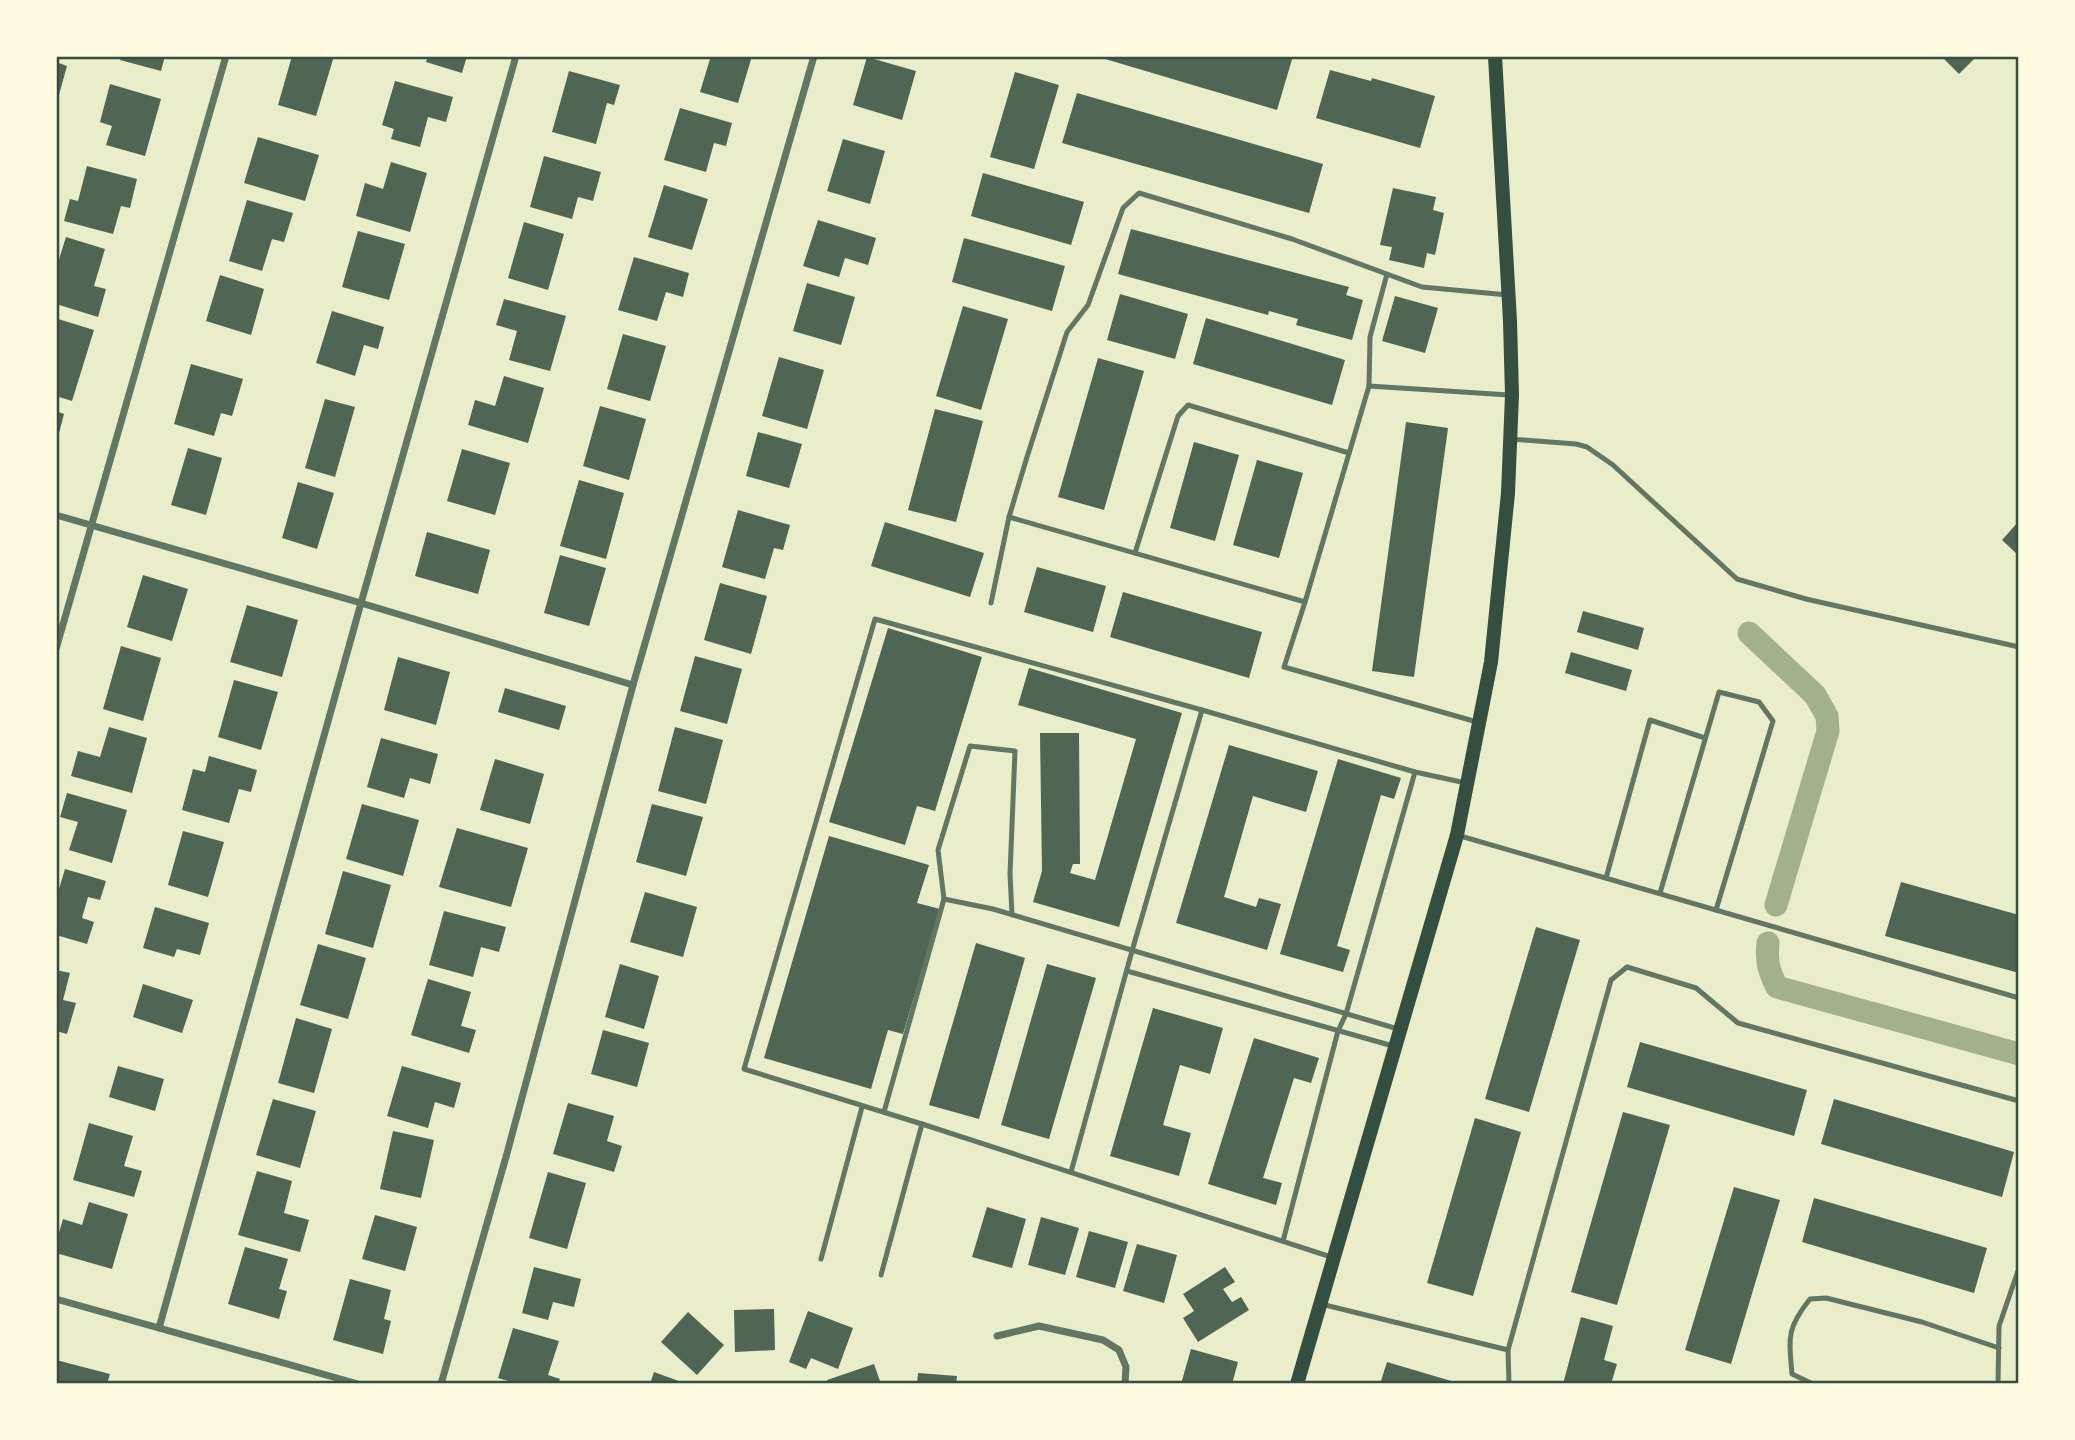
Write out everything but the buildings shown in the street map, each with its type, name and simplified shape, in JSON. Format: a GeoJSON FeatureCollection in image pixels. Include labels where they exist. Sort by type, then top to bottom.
{"type":"FeatureCollection","features":[{"type":"Feature","properties":{"kind":"main road"},"geometry":{"type":"LineString","coordinates":[[1297,1384],[1457,835],[1491,662],[1508,493],[1512,395],[1494,56]]}},
{"type":"Feature","properties":{"kind":"street"},"geometry":{"type":"LineString","coordinates":[[56,649],[226,56]]}},
{"type":"Feature","properties":{"kind":"street"},"geometry":{"type":"LineString","coordinates":[[159,1328],[516,56]]}},
{"type":"Feature","properties":{"kind":"street"},"geometry":{"type":"LineString","coordinates":[[441,1384],[506,1157],[633,685],[814,56]]}},
{"type":"Feature","properties":{"kind":"street"},"geometry":{"type":"LineString","coordinates":[[56,515],[633,685]]}},
{"type":"Feature","properties":{"kind":"street"},"geometry":{"type":"LineString","coordinates":[[56,1299],[358,1384]]}},
{"type":"Feature","properties":{"kind":"street"},"geometry":{"type":"LineString","coordinates":[[997,1336],[1039,1326],[1103,1340],[1119,1350],[1126,1367],[1125,1384]]}},
{"type":"Feature","properties":{"kind":"lane"},"geometry":{"type":"LineString","coordinates":[[991,603],[1009,517],[1067,332],[1088,305],[1123,208],[1139,193],[1292,239],[1422,287],[1508,295]]}},
{"type":"Feature","properties":{"kind":"lane"},"geometry":{"type":"LineString","coordinates":[[1387,274],[1370,337],[1368,387],[1284,667],[1480,723]]}},
{"type":"Feature","properties":{"kind":"lane"},"geometry":{"type":"LineString","coordinates":[[1368,387],[1512,395]]}},
{"type":"Feature","properties":{"kind":"lane"},"geometry":{"type":"LineString","coordinates":[[1135,553],[1178,416],[1188,405],[1349,453]]}},
{"type":"Feature","properties":{"kind":"lane"},"geometry":{"type":"LineString","coordinates":[[1511,439],[1587,447],[1613,465],[1737,579],[1806,599],[2019,647]]}},
{"type":"Feature","properties":{"kind":"lane"},"geometry":{"type":"LineString","coordinates":[[1009,517],[1305,602]]}},
{"type":"Feature","properties":{"kind":"lane"},"geometry":{"type":"LineString","coordinates":[[1334,1258],[744,1069],[875,619],[1415,772],[1469,784]]}},
{"type":"Feature","properties":{"kind":"lane"},"geometry":{"type":"LineString","coordinates":[[1660,893],[1719,692],[1759,702],[1773,721],[1717,910]]}},
{"type":"Feature","properties":{"kind":"lane"},"geometry":{"type":"LineString","coordinates":[[1071,1172],[1202,710]]}},
{"type":"Feature","properties":{"kind":"lane"},"geometry":{"type":"LineString","coordinates":[[1606,878],[1650,720],[1705,738]]}},
{"type":"Feature","properties":{"kind":"lane"},"geometry":{"type":"LineString","coordinates":[[884,1112],[944,900],[938,850],[970,746],[1015,751],[1010,874],[1012,915]]}},
{"type":"Feature","properties":{"kind":"lane"},"geometry":{"type":"LineString","coordinates":[[1283,1241],[1339,1031],[1415,772]]}},
{"type":"Feature","properties":{"kind":"lane"},"geometry":{"type":"LineString","coordinates":[[1457,835],[2019,998]]}},
{"type":"Feature","properties":{"kind":"lane"},"geometry":{"type":"LineString","coordinates":[[944,900],[1012,915],[1401,1030]]}},
{"type":"Feature","properties":{"kind":"lane"},"geometry":{"type":"LineString","coordinates":[[1509,1384],[1507,1350],[1611,980],[1627,967],[1696,988],[1738,1023],[2019,1101]]}},
{"type":"Feature","properties":{"kind":"lane"},"geometry":{"type":"LineString","coordinates":[[1127,971],[1396,1047]]}},
{"type":"Feature","properties":{"kind":"lane"},"geometry":{"type":"LineString","coordinates":[[821,1259],[862,1107]]}},
{"type":"Feature","properties":{"kind":"lane"},"geometry":{"type":"LineString","coordinates":[[881,1275],[922,1124]]}},
{"type":"Feature","properties":{"kind":"lane"},"geometry":{"type":"LineString","coordinates":[[1998,1384],[1999,1326],[2019,1268]]}},
{"type":"Feature","properties":{"kind":"lane"},"geometry":{"type":"LineString","coordinates":[[1812,1384],[1792,1374],[1789,1337],[1796,1317],[1810,1300],[1826,1298],[1922,1322],[1999,1348]]}},
{"type":"Feature","properties":{"kind":"lane"},"geometry":{"type":"LineString","coordinates":[[1321,1304],[1507,1350]]}},
{"type":"Feature","properties":{"kind":"waterway"},"geometry":{"type":"LineString","coordinates":[[1749,633],[1815,695],[1827,716],[1828,731],[1776,905]]}},
{"type":"Feature","properties":{"kind":"waterway"},"geometry":{"type":"LineString","coordinates":[[1768,943],[1769,966],[1777,987],[2019,1054]]}}]}
